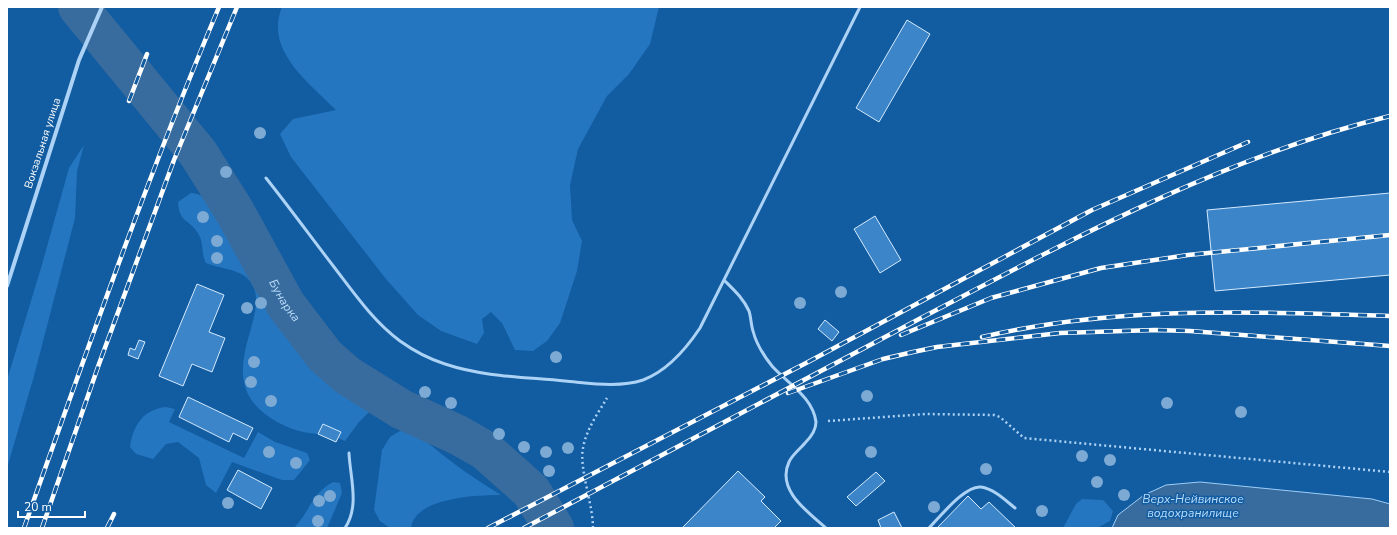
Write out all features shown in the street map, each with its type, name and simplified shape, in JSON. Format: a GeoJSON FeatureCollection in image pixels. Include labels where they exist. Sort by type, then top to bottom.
{"type":"FeatureCollection","features":[{"type":"Feature","properties":{"kind":"street","name":"Вокзальная улица"},"geometry":{"type":"LineString","coordinates":[[7,286],[79,60],[102,7]]}},
{"type":"Feature","properties":{"kind":"lane"},"geometry":{"type":"LineString","coordinates":[[266,178],[357,298],[379,324],[400,341],[421,354],[445,364],[492,375],[615,383],[643,380],[661,371],[678,356],[700,328],[860,7]]}},
{"type":"Feature","properties":{"kind":"lane"},"geometry":{"type":"LineString","coordinates":[[724,280],[738,293],[750,312],[753,333],[772,366],[810,406],[816,424],[809,440],[790,460],[787,476],[788,484],[797,502],[826,528]]}},
{"type":"Feature","properties":{"kind":"lane"},"geometry":{"type":"LineString","coordinates":[[345,528],[348,523],[353,491],[349,453]]}},
{"type":"Feature","properties":{"kind":"lane"},"geometry":{"type":"LineString","coordinates":[[929,528],[964,492],[973,488],[980,487],[991,491],[1015,508]]}},
{"type":"Feature","properties":{"kind":"path"},"geometry":{"type":"LineString","coordinates":[[593,528],[593,513],[582,463],[582,448],[589,430],[615,383]]}},
{"type":"Feature","properties":{"kind":"path"},"geometry":{"type":"LineString","coordinates":[[816,424],[831,420],[926,414],[994,415],[1000,417],[1024,438],[1390,472]]}},
{"type":"Feature","properties":{"kind":"shaded area"},"geometry":{"type":"Polygon","coordinates":[[[282,7],[659,7],[650,44],[629,74],[607,96],[578,149],[570,185],[572,220],[582,241],[577,271],[560,323],[547,341],[533,351],[515,350],[502,323],[491,312],[482,319],[484,333],[477,344],[441,331],[418,315],[386,279],[291,157],[280,134],[293,119],[336,110],[302,77],[284,51],[279,37],[278,23],[282,7]]]}},
{"type":"Feature","properties":{"kind":"shaded area"},"geometry":{"type":"Polygon","coordinates":[[[84,145],[77,171],[75,218],[34,376],[7,468],[7,380],[69,168],[84,145]]]}},
{"type":"Feature","properties":{"kind":"shaded area"},"geometry":{"type":"Polygon","coordinates":[[[191,193],[205,198],[215,210],[287,326],[312,358],[341,385],[362,397],[370,404],[372,409],[359,422],[345,441],[338,438],[341,432],[324,424],[318,434],[304,432],[284,425],[265,414],[250,397],[243,378],[244,359],[256,305],[255,290],[246,277],[242,274],[206,263],[202,242],[199,235],[196,230],[183,218],[179,209],[178,202],[191,193]]]}},
{"type":"Feature","properties":{"kind":"shaded area"},"geometry":{"type":"Polygon","coordinates":[[[166,407],[175,409],[169,422],[244,458],[258,432],[275,442],[307,453],[310,460],[294,480],[282,480],[232,462],[216,493],[206,485],[199,458],[178,442],[166,444],[153,459],[136,454],[130,447],[131,439],[140,420],[151,411],[166,407]]]}},
{"type":"Feature","properties":{"kind":"shaded area"},"geometry":{"type":"Polygon","coordinates":[[[414,430],[456,465],[501,495],[463,497],[435,504],[424,510],[415,518],[411,528],[390,528],[380,521],[374,510],[382,450],[390,437],[400,431],[414,430]]]}},
{"type":"Feature","properties":{"kind":"shaded area"},"geometry":{"type":"Polygon","coordinates":[[[333,482],[340,483],[342,493],[327,528],[294,528],[315,497],[333,482]]]}},
{"type":"Feature","properties":{"kind":"shaded area"},"geometry":{"type":"Polygon","coordinates":[[[1082,499],[1103,500],[1113,511],[1110,521],[1097,528],[1063,528],[1076,504],[1082,499]]]}},
{"type":"Feature","properties":{"kind":"water","name":"Верх-Нейвинское водохранилище"},"geometry":{"type":"Polygon","coordinates":[[[1200,482],[1372,499],[1390,504],[1390,528],[1112,528],[1118,515],[1144,495],[1166,485],[1200,482]]]}},
{"type":"Feature","properties":{"kind":"building"},"geometry":{"type":"Polygon","coordinates":[[[907,20],[930,34],[879,122],[856,108],[907,20]]]}},
{"type":"Feature","properties":{"kind":"building"},"geometry":{"type":"Polygon","coordinates":[[[1390,193],[1390,275],[1215,291],[1207,210],[1390,193]]]}},
{"type":"Feature","properties":{"kind":"building"},"geometry":{"type":"Polygon","coordinates":[[[875,216],[901,260],[880,273],[854,229],[875,216]]]}},
{"type":"Feature","properties":{"kind":"building"},"geometry":{"type":"Polygon","coordinates":[[[197,284],[224,295],[209,332],[225,338],[212,372],[192,364],[183,386],[159,376],[197,284]]]}},
{"type":"Feature","properties":{"kind":"building"},"geometry":{"type":"Polygon","coordinates":[[[825,320],[839,332],[832,341],[818,329],[825,320]]]}},
{"type":"Feature","properties":{"kind":"building"},"geometry":{"type":"Polygon","coordinates":[[[139,340],[145,342],[138,359],[128,355],[130,348],[135,350],[139,340]]]}},
{"type":"Feature","properties":{"kind":"building"},"geometry":{"type":"Polygon","coordinates":[[[188,397],[253,428],[247,440],[233,433],[229,442],[179,417],[188,397]]]}},
{"type":"Feature","properties":{"kind":"building"},"geometry":{"type":"Polygon","coordinates":[[[323,424],[341,432],[336,442],[318,434],[323,424]]]}},
{"type":"Feature","properties":{"kind":"building"},"geometry":{"type":"Polygon","coordinates":[[[238,470],[272,488],[261,509],[227,490],[238,470]]]}},
{"type":"Feature","properties":{"kind":"building"},"geometry":{"type":"Polygon","coordinates":[[[738,471],[765,497],[761,501],[781,521],[774,528],[682,528],[738,471]]]}},
{"type":"Feature","properties":{"kind":"building"},"geometry":{"type":"Polygon","coordinates":[[[876,472],[885,481],[856,506],[847,497],[876,472]]]}},
{"type":"Feature","properties":{"kind":"building"},"geometry":{"type":"Polygon","coordinates":[[[968,496],[981,509],[989,502],[1016,528],[937,528],[968,496]]]}},
{"type":"Feature","properties":{"kind":"building"},"geometry":{"type":"Polygon","coordinates":[[[894,512],[902,528],[881,528],[878,520],[894,512]]]}},
{"type":"Feature","properties":{"kind":"waterway","name":"Бунарка"},"geometry":{"type":"LineString","coordinates":[[78,7],[198,153],[235,212],[286,305],[325,356],[348,376],[401,409],[458,435],[486,451],[531,491],[554,528]]}},
{"type":"Feature","properties":{"kind":"railway"},"geometry":{"type":"LineString","coordinates":[[24,528],[142,201],[192,71],[219,7]]}},
{"type":"Feature","properties":{"kind":"railway"},"geometry":{"type":"LineString","coordinates":[[42,528],[99,364],[174,160],[237,7]]}},
{"type":"Feature","properties":{"kind":"railway"},"geometry":{"type":"LineString","coordinates":[[129,101],[147,54]]}},
{"type":"Feature","properties":{"kind":"railway"},"geometry":{"type":"LineString","coordinates":[[524,528],[921,318],[1092,230],[1208,177],[1268,154],[1328,133],[1390,116]]}},
{"type":"Feature","properties":{"kind":"railway"},"geometry":{"type":"LineString","coordinates":[[488,528],[808,362],[1092,210],[1248,142]]}},
{"type":"Feature","properties":{"kind":"railway"},"geometry":{"type":"LineString","coordinates":[[901,335],[991,298],[1101,268],[1188,255],[1390,235]]}},
{"type":"Feature","properties":{"kind":"railway"},"geometry":{"type":"LineString","coordinates":[[982,337],[1033,327],[1135,315],[1236,312],[1390,316]]}},
{"type":"Feature","properties":{"kind":"railway"},"geometry":{"type":"LineString","coordinates":[[788,393],[883,359],[913,352],[937,347],[1060,333],[1155,330],[1190,331],[1390,346]]}},
{"type":"Feature","properties":{"kind":"railway"},"geometry":{"type":"LineString","coordinates":[[107,528],[114,514]]}}]}
